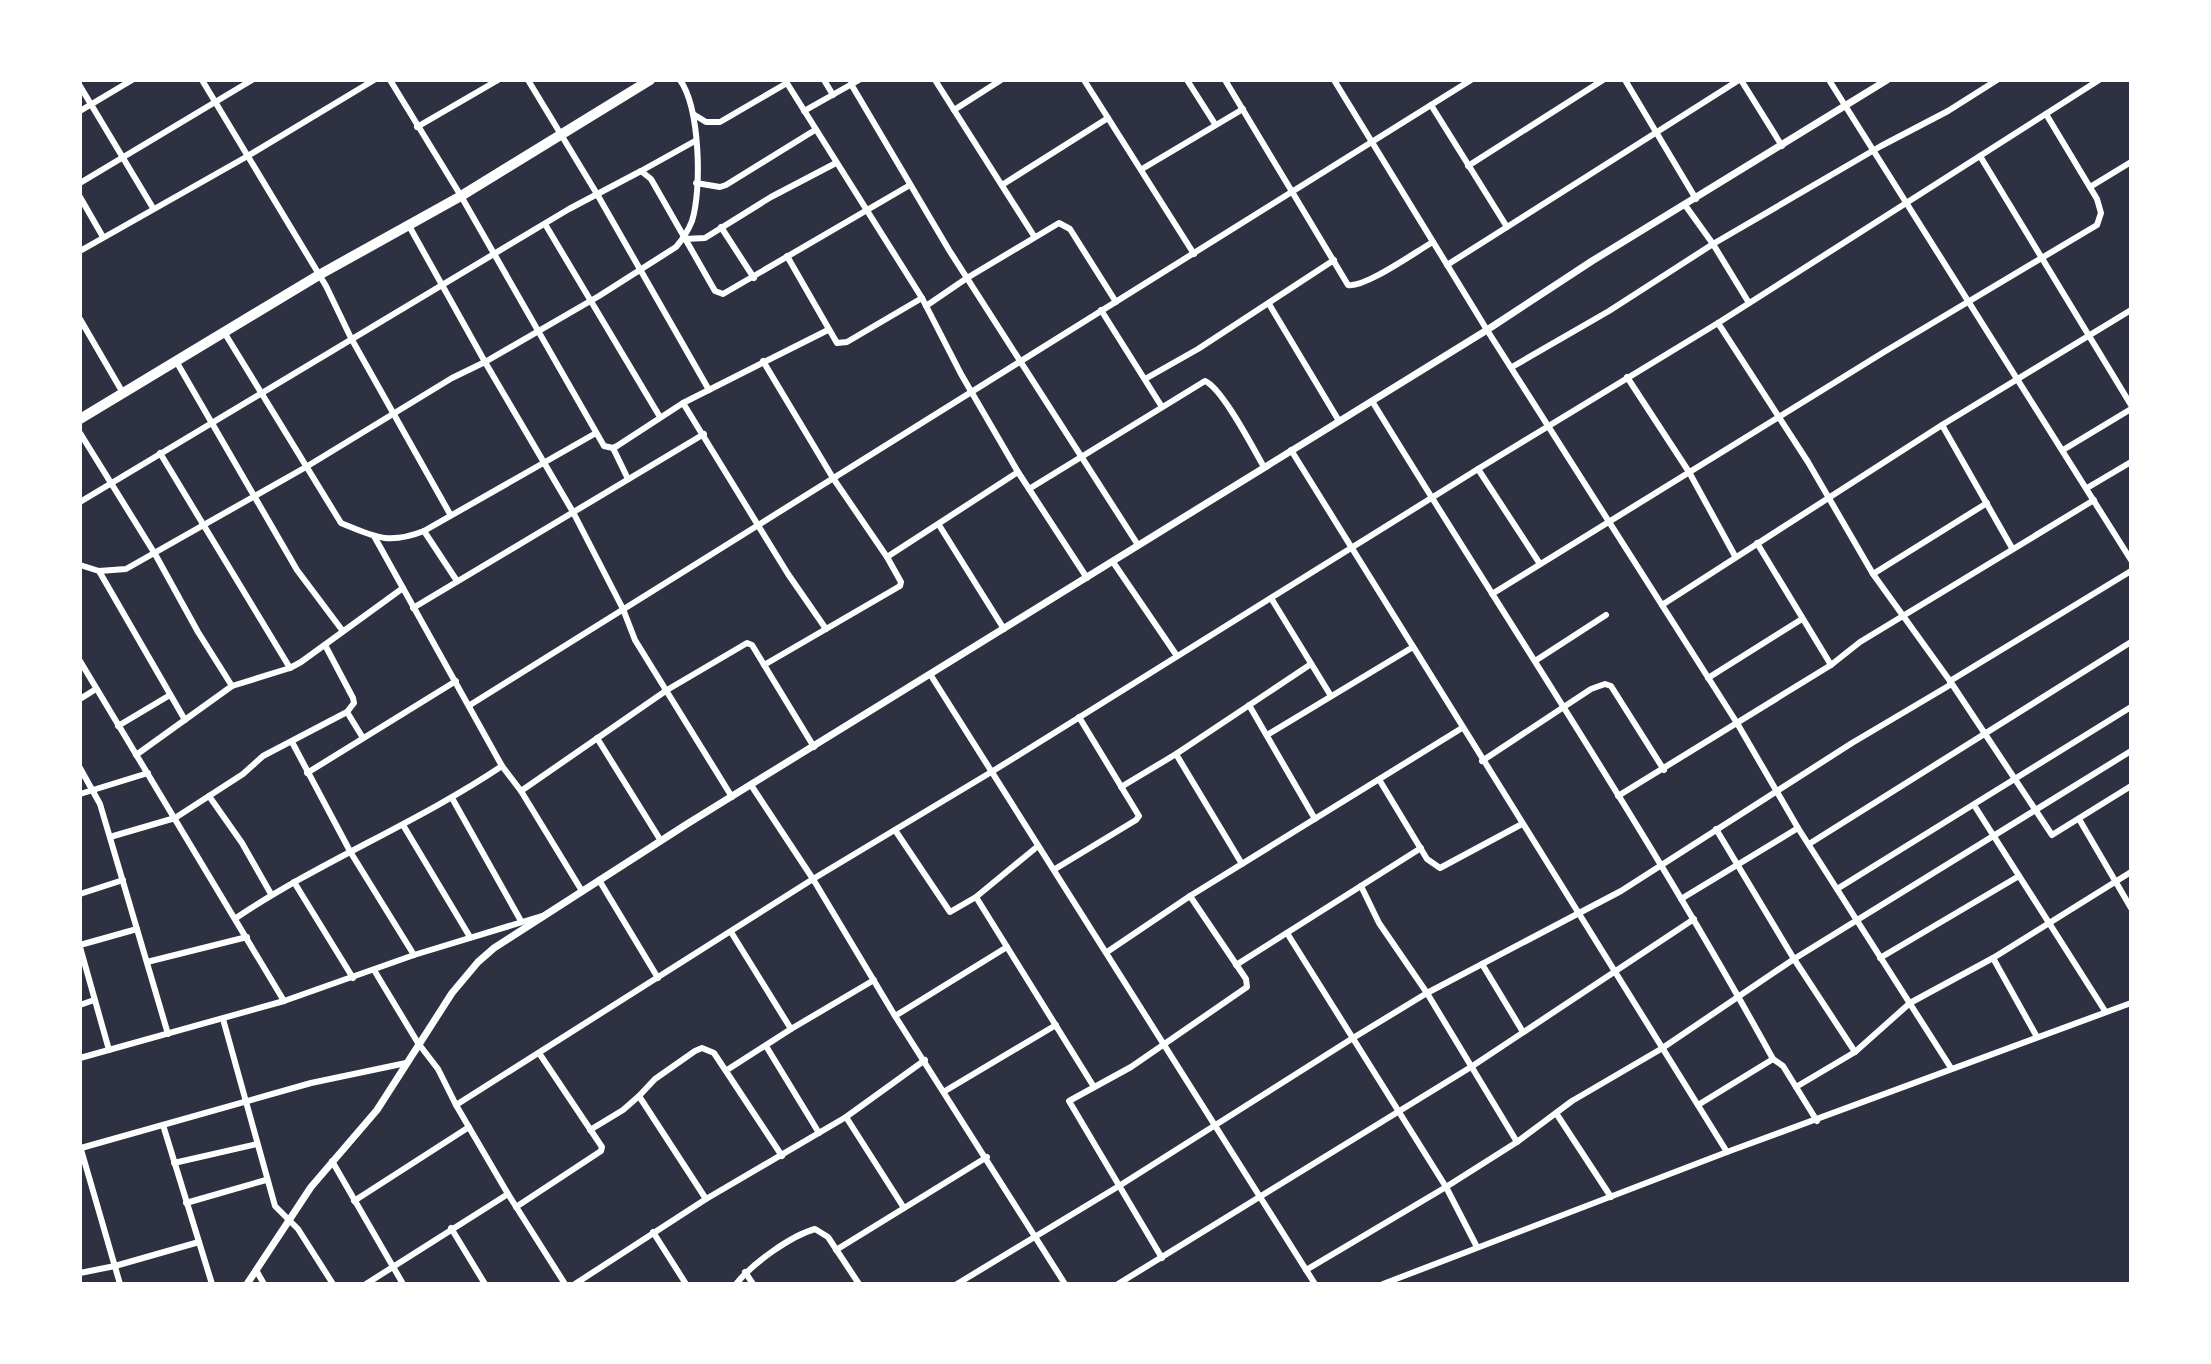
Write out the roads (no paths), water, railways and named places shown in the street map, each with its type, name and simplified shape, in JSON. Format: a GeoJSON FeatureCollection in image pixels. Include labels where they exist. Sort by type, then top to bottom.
{"type":"FeatureCollection","features":[{"type":"Feature","properties":{"kind":"highway"},"geometry":{"type":"LineString","coordinates":[[80,419],[319,275],[461,196],[650,80]]}},
{"type":"Feature","properties":{"kind":"street"},"geometry":{"type":"LineString","coordinates":[[80,111],[132,80]]}},
{"type":"Feature","properties":{"kind":"street"},"geometry":{"type":"LineString","coordinates":[[202,80],[319,275],[450,514]]}},
{"type":"Feature","properties":{"kind":"street"},"geometry":{"type":"LineString","coordinates":[[80,183],[252,80]]}},
{"type":"Feature","properties":{"kind":"street"},"geometry":{"type":"LineString","coordinates":[[80,251],[374,80]]}},
{"type":"Feature","properties":{"kind":"street"},"geometry":{"type":"LineString","coordinates":[[390,80],[461,196],[604,446],[613,448],[683,403],[828,330]]}},
{"type":"Feature","properties":{"kind":"street"},"geometry":{"type":"LineString","coordinates":[[417,127],[498,80]]}},
{"type":"Feature","properties":{"kind":"street"},"geometry":{"type":"LineString","coordinates":[[528,80],[709,390]]}},
{"type":"Feature","properties":{"kind":"street"},"geometry":{"type":"LineString","coordinates":[[80,565],[99,571],[126,569],[155,554],[452,378],[590,301],[676,247],[684,239],[692,220],[696,183],[693,114],[680,80]]}},
{"type":"Feature","properties":{"kind":"street"},"geometry":{"type":"LineString","coordinates":[[824,80],[833,95]]}},
{"type":"Feature","properties":{"kind":"street"},"geometry":{"type":"LineString","coordinates":[[804,111],[859,80]]}},
{"type":"Feature","properties":{"kind":"street"},"geometry":{"type":"LineString","coordinates":[[935,80],[1034,236]]}},
{"type":"Feature","properties":{"kind":"street"},"geometry":{"type":"LineString","coordinates":[[954,110],[1001,80]]}},
{"type":"Feature","properties":{"kind":"street"},"geometry":{"type":"LineString","coordinates":[[1084,80],[1194,254]]}},
{"type":"Feature","properties":{"kind":"street"},"geometry":{"type":"LineString","coordinates":[[1187,80],[1215,124]]}},
{"type":"Feature","properties":{"kind":"street"},"geometry":{"type":"LineString","coordinates":[[1225,80],[1351,286],[1433,242]]}},
{"type":"Feature","properties":{"kind":"street"},"geometry":{"type":"LineString","coordinates":[[1346,80],[1335,83],[1487,330],[1737,723],[1798,828],[1951,1068]]}},
{"type":"Feature","properties":{"kind":"street"},"geometry":{"type":"LineString","coordinates":[[470,705],[1471,80]]}},
{"type":"Feature","properties":{"kind":"street"},"geometry":{"type":"LineString","coordinates":[[1468,166],[1603,80]]}},
{"type":"Feature","properties":{"kind":"street"},"geometry":{"type":"LineString","coordinates":[[1625,80],[1696,199]]}},
{"type":"Feature","properties":{"kind":"street"},"geometry":{"type":"LineString","coordinates":[[1447,265],[1740,80],[1782,146]]}},
{"type":"Feature","properties":{"kind":"street"},"geometry":{"type":"LineString","coordinates":[[1829,80],[2131,560]]}},
{"type":"Feature","properties":{"kind":"street"},"geometry":{"type":"LineString","coordinates":[[247,1284],[288,1219],[332,1161],[377,1110],[452,993],[478,962],[542,916],[661,841],[1887,80]]}},
{"type":"Feature","properties":{"kind":"street"},"geometry":{"type":"LineString","coordinates":[[1512,367],[1609,311],[1713,244],[1997,80]]}},
{"type":"Feature","properties":{"kind":"street"},"geometry":{"type":"LineString","coordinates":[[456,1105],[813,879],[1718,323],[2099,80]]}},
{"type":"Feature","properties":{"kind":"street"},"geometry":{"type":"LineString","coordinates":[[693,114],[706,122],[720,122],[786,81],[922,298],[971,392],[1018,472],[1087,578]]}},
{"type":"Feature","properties":{"kind":"street"},"geometry":{"type":"LineString","coordinates":[[851,84],[967,278],[1138,545]]}},
{"type":"Feature","properties":{"kind":"street"},"geometry":{"type":"LineString","coordinates":[[80,86],[153,208]]}},
{"type":"Feature","properties":{"kind":"street"},"geometry":{"type":"LineString","coordinates":[[1431,105],[1507,227]]}},
{"type":"Feature","properties":{"kind":"street"},"geometry":{"type":"LineString","coordinates":[[1142,169],[1243,109]]}},
{"type":"Feature","properties":{"kind":"street"},"geometry":{"type":"LineString","coordinates":[[1492,594],[2097,225],[2101,213],[2090,187],[2046,114]]}},
{"type":"Feature","properties":{"kind":"street"},"geometry":{"type":"LineString","coordinates":[[1002,185],[1108,118]]}},
{"type":"Feature","properties":{"kind":"street"},"geometry":{"type":"LineString","coordinates":[[696,183],[726,185],[815,130]]}},
{"type":"Feature","properties":{"kind":"street"},"geometry":{"type":"LineString","coordinates":[[80,502],[545,224],[695,141]]}},
{"type":"Feature","properties":{"kind":"street"},"geometry":{"type":"LineString","coordinates":[[1980,156],[2131,407],[2063,450]]}},
{"type":"Feature","properties":{"kind":"street"},"geometry":{"type":"LineString","coordinates":[[2090,187],[2131,162]]}},
{"type":"Feature","properties":{"kind":"street"},"geometry":{"type":"LineString","coordinates":[[684,239],[700,240],[836,163]]}},
{"type":"Feature","properties":{"kind":"street"},"geometry":{"type":"LineString","coordinates":[[641,171],[651,179],[715,291],[723,294],[910,185]]}},
{"type":"Feature","properties":{"kind":"street"},"geometry":{"type":"LineString","coordinates":[[80,197],[103,237]]}},
{"type":"Feature","properties":{"kind":"street"},"geometry":{"type":"LineString","coordinates":[[1685,205],[1749,303]]}},
{"type":"Feature","properties":{"kind":"street"},"geometry":{"type":"LineString","coordinates":[[926,306],[1059,223],[1070,229],[1116,302]]}},
{"type":"Feature","properties":{"kind":"street"},"geometry":{"type":"LineString","coordinates":[[408,224],[573,512],[623,609],[635,640],[732,797]]}},
{"type":"Feature","properties":{"kind":"street"},"geometry":{"type":"LineString","coordinates":[[545,224],[660,417]]}},
{"type":"Feature","properties":{"kind":"street"},"geometry":{"type":"LineString","coordinates":[[721,227],[754,278]]}},
{"type":"Feature","properties":{"kind":"street"},"geometry":{"type":"LineString","coordinates":[[787,256],[837,343],[847,342],[922,298]]}},
{"type":"Feature","properties":{"kind":"street"},"geometry":{"type":"LineString","coordinates":[[1145,379],[1269,304],[1334,260]]}},
{"type":"Feature","properties":{"kind":"street"},"geometry":{"type":"LineString","coordinates":[[1269,304],[1339,421]]}},
{"type":"Feature","properties":{"kind":"street"},"geometry":{"type":"LineString","coordinates":[[1101,310],[1162,407]]}},
{"type":"Feature","properties":{"kind":"street"},"geometry":{"type":"LineString","coordinates":[[1662,605],[2018,377],[2131,310]]}},
{"type":"Feature","properties":{"kind":"street"},"geometry":{"type":"LineString","coordinates":[[80,319],[82,328],[123,393]]}},
{"type":"Feature","properties":{"kind":"street"},"geometry":{"type":"LineString","coordinates":[[1718,323],[1830,499],[1873,574],[1950,681],[2052,835],[2131,786]]}},
{"type":"Feature","properties":{"kind":"street"},"geometry":{"type":"LineString","coordinates":[[224,332],[341,523],[374,536],[401,540],[424,531],[596,433]]}},
{"type":"Feature","properties":{"kind":"street"},"geometry":{"type":"LineString","coordinates":[[176,361],[297,570],[342,630]]}},
{"type":"Feature","properties":{"kind":"street"},"geometry":{"type":"LineString","coordinates":[[763,361],[833,478],[901,580],[900,586],[764,665]]}},
{"type":"Feature","properties":{"kind":"street"},"geometry":{"type":"LineString","coordinates":[[1627,377],[1689,472],[1735,556]]}},
{"type":"Feature","properties":{"kind":"street"},"geometry":{"type":"LineString","coordinates":[[1029,489],[1205,381],[1212,384],[1264,467]]}},
{"type":"Feature","properties":{"kind":"street"},"geometry":{"type":"LineString","coordinates":[[1372,401],[1694,919],[1773,1059],[1783,1066],[1817,1121]]}},
{"type":"Feature","properties":{"kind":"street"},"geometry":{"type":"LineString","coordinates":[[683,403],[826,629]]}},
{"type":"Feature","properties":{"kind":"street"},"geometry":{"type":"LineString","coordinates":[[1942,425],[2012,548]]}},
{"type":"Feature","properties":{"kind":"street"},"geometry":{"type":"LineString","coordinates":[[80,433],[232,686]]}},
{"type":"Feature","properties":{"kind":"street"},"geometry":{"type":"LineString","coordinates":[[413,608],[704,434]]}},
{"type":"Feature","properties":{"kind":"street"},"geometry":{"type":"LineString","coordinates":[[613,448],[628,479]]}},
{"type":"Feature","properties":{"kind":"street"},"geometry":{"type":"LineString","coordinates":[[1291,450],[1727,1152]]}},
{"type":"Feature","properties":{"kind":"street"},"geometry":{"type":"LineString","coordinates":[[160,453],[290,668]]}},
{"type":"Feature","properties":{"kind":"street"},"geometry":{"type":"LineString","coordinates":[[2087,488],[2131,462]]}},
{"type":"Feature","properties":{"kind":"street"},"geometry":{"type":"LineString","coordinates":[[1478,469],[1540,564]]}},
{"type":"Feature","properties":{"kind":"street"},"geometry":{"type":"LineString","coordinates":[[887,557],[1018,472]]}},
{"type":"Feature","properties":{"kind":"street"},"geometry":{"type":"LineString","coordinates":[[1618,796],[1831,665],[1860,642],[2094,500]]}},
{"type":"Feature","properties":{"kind":"street"},"geometry":{"type":"LineString","coordinates":[[1873,574],[1987,503]]}},
{"type":"Feature","properties":{"kind":"street"},"geometry":{"type":"LineString","coordinates":[[939,525],[1004,629]]}},
{"type":"Feature","properties":{"kind":"street"},"geometry":{"type":"LineString","coordinates":[[424,531],[457,581]]}},
{"type":"Feature","properties":{"kind":"street"},"geometry":{"type":"LineString","coordinates":[[374,536],[502,766],[521,791],[582,891]]}},
{"type":"Feature","properties":{"kind":"street"},"geometry":{"type":"LineString","coordinates":[[1757,543],[1831,665]]}},
{"type":"Feature","properties":{"kind":"street"},"geometry":{"type":"LineString","coordinates":[[1113,562],[1177,656]]}},
{"type":"Feature","properties":{"kind":"street"},"geometry":{"type":"LineString","coordinates":[[99,571],[185,720]]}},
{"type":"Feature","properties":{"kind":"street"},"geometry":{"type":"LineString","coordinates":[[957,1284],[1036,1238],[1427,993],[1621,891],[1950,685],[1950,681],[2131,571]]}},
{"type":"Feature","properties":{"kind":"street"},"geometry":{"type":"LineString","coordinates":[[136,755],[232,686],[290,668],[403,588]]}},
{"type":"Feature","properties":{"kind":"street"},"geometry":{"type":"LineString","coordinates":[[1271,598],[1331,696]]}},
{"type":"Feature","properties":{"kind":"street"},"geometry":{"type":"LineString","coordinates":[[1535,661],[1606,615]]}},
{"type":"Feature","properties":{"kind":"street"},"geometry":{"type":"LineString","coordinates":[[1708,678],[1802,619]]}},
{"type":"Feature","properties":{"kind":"street"},"geometry":{"type":"LineString","coordinates":[[1809,844],[2131,642]]}},
{"type":"Feature","properties":{"kind":"street"},"geometry":{"type":"LineString","coordinates":[[521,791],[667,690],[744,644],[752,645],[814,747]]}},
{"type":"Feature","properties":{"kind":"street"},"geometry":{"type":"LineString","coordinates":[[110,837],[175,818],[243,774],[263,756],[347,712],[354,703],[353,698],[325,645]]}},
{"type":"Feature","properties":{"kind":"street"},"geometry":{"type":"LineString","coordinates":[[1267,735],[1413,647]]}},
{"type":"Feature","properties":{"kind":"street"},"geometry":{"type":"LineString","coordinates":[[80,661],[284,1001]]}},
{"type":"Feature","properties":{"kind":"street"},"geometry":{"type":"LineString","coordinates":[[1121,787],[1311,664]]}},
{"type":"Feature","properties":{"kind":"street"},"geometry":{"type":"LineString","coordinates":[[930,674],[1315,1284]]}},
{"type":"Feature","properties":{"kind":"street"},"geometry":{"type":"LineString","coordinates":[[307,773],[456,681]]}},
{"type":"Feature","properties":{"kind":"street"},"geometry":{"type":"LineString","coordinates":[[1482,761],[1599,685],[1611,686],[1664,770]]}},
{"type":"Feature","properties":{"kind":"street"},"geometry":{"type":"LineString","coordinates":[[80,699],[96,689]]}},
{"type":"Feature","properties":{"kind":"street"},"geometry":{"type":"LineString","coordinates":[[118,726],[170,695]]}},
{"type":"Feature","properties":{"kind":"street"},"geometry":{"type":"LineString","coordinates":[[1249,705],[1315,819]]}},
{"type":"Feature","properties":{"kind":"street"},"geometry":{"type":"LineString","coordinates":[[1837,889],[2131,707]]}},
{"type":"Feature","properties":{"kind":"street"},"geometry":{"type":"LineString","coordinates":[[347,712],[363,738]]}},
{"type":"Feature","properties":{"kind":"street"},"geometry":{"type":"LineString","coordinates":[[1055,869],[1136,820],[1137,811],[1079,717]]}},
{"type":"Feature","properties":{"kind":"street"},"geometry":{"type":"LineString","coordinates":[[1107,952],[1190,896],[1462,728]]}},
{"type":"Feature","properties":{"kind":"street"},"geometry":{"type":"LineString","coordinates":[[597,738],[661,841]]}},
{"type":"Feature","properties":{"kind":"street"},"geometry":{"type":"LineString","coordinates":[[292,742],[351,853],[414,955]]}},
{"type":"Feature","properties":{"kind":"street"},"geometry":{"type":"LineString","coordinates":[[1306,1270],[1446,1187],[1794,959],[2131,751]]}},
{"type":"Feature","properties":{"kind":"street"},"geometry":{"type":"LineString","coordinates":[[1176,754],[1242,864]]}},
{"type":"Feature","properties":{"kind":"street"},"geometry":{"type":"LineString","coordinates":[[236,918],[271,894],[452,798],[502,766]]}},
{"type":"Feature","properties":{"kind":"street"},"geometry":{"type":"LineString","coordinates":[[80,768],[93,790],[110,837],[168,1034]]}},
{"type":"Feature","properties":{"kind":"street"},"geometry":{"type":"LineString","coordinates":[[80,794],[148,773]]}},
{"type":"Feature","properties":{"kind":"street"},"geometry":{"type":"LineString","coordinates":[[1380,781],[1430,863],[1440,868],[1522,824]]}},
{"type":"Feature","properties":{"kind":"street"},"geometry":{"type":"LineString","coordinates":[[751,785],[813,879],[895,1016],[1065,1284]]}},
{"type":"Feature","properties":{"kind":"street"},"geometry":{"type":"LineString","coordinates":[[209,796],[242,843],[271,894]]}},
{"type":"Feature","properties":{"kind":"street"},"geometry":{"type":"LineString","coordinates":[[452,798],[521,921]]}},
{"type":"Feature","properties":{"kind":"street"},"geometry":{"type":"LineString","coordinates":[[1974,805],[2105,1011]]}},
{"type":"Feature","properties":{"kind":"street"},"geometry":{"type":"LineString","coordinates":[[2079,819],[2131,908]]}},
{"type":"Feature","properties":{"kind":"street"},"geometry":{"type":"LineString","coordinates":[[403,825],[470,937]]}},
{"type":"Feature","properties":{"kind":"street"},"geometry":{"type":"LineString","coordinates":[[1681,899],[1798,828]]}},
{"type":"Feature","properties":{"kind":"street"},"geometry":{"type":"LineString","coordinates":[[1716,829],[1794,959],[1855,1052]]}},
{"type":"Feature","properties":{"kind":"street"},"geometry":{"type":"LineString","coordinates":[[895,830],[946,910],[954,912],[1038,846]]}},
{"type":"Feature","properties":{"kind":"street"},"geometry":{"type":"LineString","coordinates":[[1236,965],[1421,848]]}},
{"type":"Feature","properties":{"kind":"street"},"geometry":{"type":"LineString","coordinates":[[1796,1087],[1855,1052],[1910,1003],[1993,958],[2131,872]]}},
{"type":"Feature","properties":{"kind":"street"},"geometry":{"type":"LineString","coordinates":[[1880,958],[2019,876]]}},
{"type":"Feature","properties":{"kind":"street"},"geometry":{"type":"LineString","coordinates":[[80,894],[123,880]]}},
{"type":"Feature","properties":{"kind":"street"},"geometry":{"type":"LineString","coordinates":[[599,880],[658,978]]}},
{"type":"Feature","properties":{"kind":"street"},"geometry":{"type":"LineString","coordinates":[[294,882],[353,978]]}},
{"type":"Feature","properties":{"kind":"street"},"geometry":{"type":"LineString","coordinates":[[1361,886],[1379,923],[1427,993],[1517,1142]]}},
{"type":"Feature","properties":{"kind":"street"},"geometry":{"type":"LineString","coordinates":[[1162,1258],[1069,1101],[1165,1043],[1247,987],[1246,979],[1190,896]]}},
{"type":"Feature","properties":{"kind":"street"},"geometry":{"type":"LineString","coordinates":[[976,897],[1094,1087]]}},
{"type":"Feature","properties":{"kind":"street"},"geometry":{"type":"LineString","coordinates":[[80,1058],[284,1001],[414,955],[542,916]]}},
{"type":"Feature","properties":{"kind":"street"},"geometry":{"type":"LineString","coordinates":[[1118,1284],[1471,1067],[1694,919]]}},
{"type":"Feature","properties":{"kind":"street"},"geometry":{"type":"LineString","coordinates":[[109,1050],[80,946],[137,929]]}},
{"type":"Feature","properties":{"kind":"street"},"geometry":{"type":"LineString","coordinates":[[731,932],[791,1029]]}},
{"type":"Feature","properties":{"kind":"street"},"geometry":{"type":"LineString","coordinates":[[1287,933],[1446,1187],[1477,1247]]}},
{"type":"Feature","properties":{"kind":"street"},"geometry":{"type":"LineString","coordinates":[[147,962],[247,937]]}},
{"type":"Feature","properties":{"kind":"street"},"geometry":{"type":"LineString","coordinates":[[895,1016],[1007,947]]}},
{"type":"Feature","properties":{"kind":"street"},"geometry":{"type":"LineString","coordinates":[[1993,958],[2037,1037]]}},
{"type":"Feature","properties":{"kind":"street"},"geometry":{"type":"LineString","coordinates":[[1482,964],[1523,1032]]}},
{"type":"Feature","properties":{"kind":"street"},"geometry":{"type":"LineString","coordinates":[[374,970],[418,1043],[438,1069],[508,1194],[565,1284]]}},
{"type":"Feature","properties":{"kind":"street"},"geometry":{"type":"LineString","coordinates":[[727,1070],[874,980]]}},
{"type":"Feature","properties":{"kind":"street"},"geometry":{"type":"LineString","coordinates":[[80,1005],[94,1000]]}},
{"type":"Feature","properties":{"kind":"street"},"geometry":{"type":"LineString","coordinates":[[1383,1284],[1727,1152],[2131,1003]]}},
{"type":"Feature","properties":{"kind":"street"},"geometry":{"type":"LineString","coordinates":[[223,1019],[275,1206],[298,1229],[333,1284]]}},
{"type":"Feature","properties":{"kind":"street"},"geometry":{"type":"LineString","coordinates":[[945,1091],[1056,1025]]}},
{"type":"Feature","properties":{"kind":"street"},"geometry":{"type":"LineString","coordinates":[[766,1046],[819,1133]]}},
{"type":"Feature","properties":{"kind":"street"},"geometry":{"type":"LineString","coordinates":[[590,1130],[623,1110],[655,1079],[702,1048],[714,1053],[727,1070],[782,1156]]}},
{"type":"Feature","properties":{"kind":"street"},"geometry":{"type":"LineString","coordinates":[[516,1207],[601,1151],[602,1147],[539,1053]]}},
{"type":"Feature","properties":{"kind":"street"},"geometry":{"type":"LineString","coordinates":[[1698,1105],[1773,1059]]}},
{"type":"Feature","properties":{"kind":"street"},"geometry":{"type":"LineString","coordinates":[[575,1284],[706,1199],[846,1117],[925,1060]]}},
{"type":"Feature","properties":{"kind":"street"},"geometry":{"type":"LineString","coordinates":[[120,1284],[80,1147],[311,1083],[406,1063]]}},
{"type":"Feature","properties":{"kind":"street"},"geometry":{"type":"LineString","coordinates":[[639,1096],[706,1199]]}},
{"type":"Feature","properties":{"kind":"street"},"geometry":{"type":"LineString","coordinates":[[1556,1113],[1611,1197]]}},
{"type":"Feature","properties":{"kind":"street"},"geometry":{"type":"LineString","coordinates":[[846,1117],[904,1208]]}},
{"type":"Feature","properties":{"kind":"street"},"geometry":{"type":"LineString","coordinates":[[163,1125],[212,1284]]}},
{"type":"Feature","properties":{"kind":"street"},"geometry":{"type":"LineString","coordinates":[[354,1201],[469,1127]]}},
{"type":"Feature","properties":{"kind":"street"},"geometry":{"type":"LineString","coordinates":[[174,1163],[257,1144]]}},
{"type":"Feature","properties":{"kind":"street"},"geometry":{"type":"LineString","coordinates":[[836,1250],[987,1157]]}},
{"type":"Feature","properties":{"kind":"street"},"geometry":{"type":"LineString","coordinates":[[332,1161],[403,1284]]}},
{"type":"Feature","properties":{"kind":"street"},"geometry":{"type":"LineString","coordinates":[[186,1203],[266,1180]]}},
{"type":"Feature","properties":{"kind":"street"},"geometry":{"type":"LineString","coordinates":[[80,1186],[90,1184]]}},
{"type":"Feature","properties":{"kind":"street"},"geometry":{"type":"LineString","coordinates":[[366,1284],[508,1194]]}},
{"type":"Feature","properties":{"kind":"street"},"geometry":{"type":"LineString","coordinates":[[451,1228],[485,1284]]}},
{"type":"Feature","properties":{"kind":"street"},"geometry":{"type":"LineString","coordinates":[[736,1284],[745,1272],[794,1238],[815,1229],[828,1237],[859,1284]]}},
{"type":"Feature","properties":{"kind":"street"},"geometry":{"type":"LineString","coordinates":[[653,1232],[686,1284]]}},
{"type":"Feature","properties":{"kind":"street"},"geometry":{"type":"LineString","coordinates":[[80,1273],[199,1242]]}},
{"type":"Feature","properties":{"kind":"street"},"geometry":{"type":"LineString","coordinates":[[256,1270],[264,1284]]}},
{"type":"Feature","properties":{"kind":"street"},"geometry":{"type":"LineString","coordinates":[[745,1272],[753,1284]]}}]}
